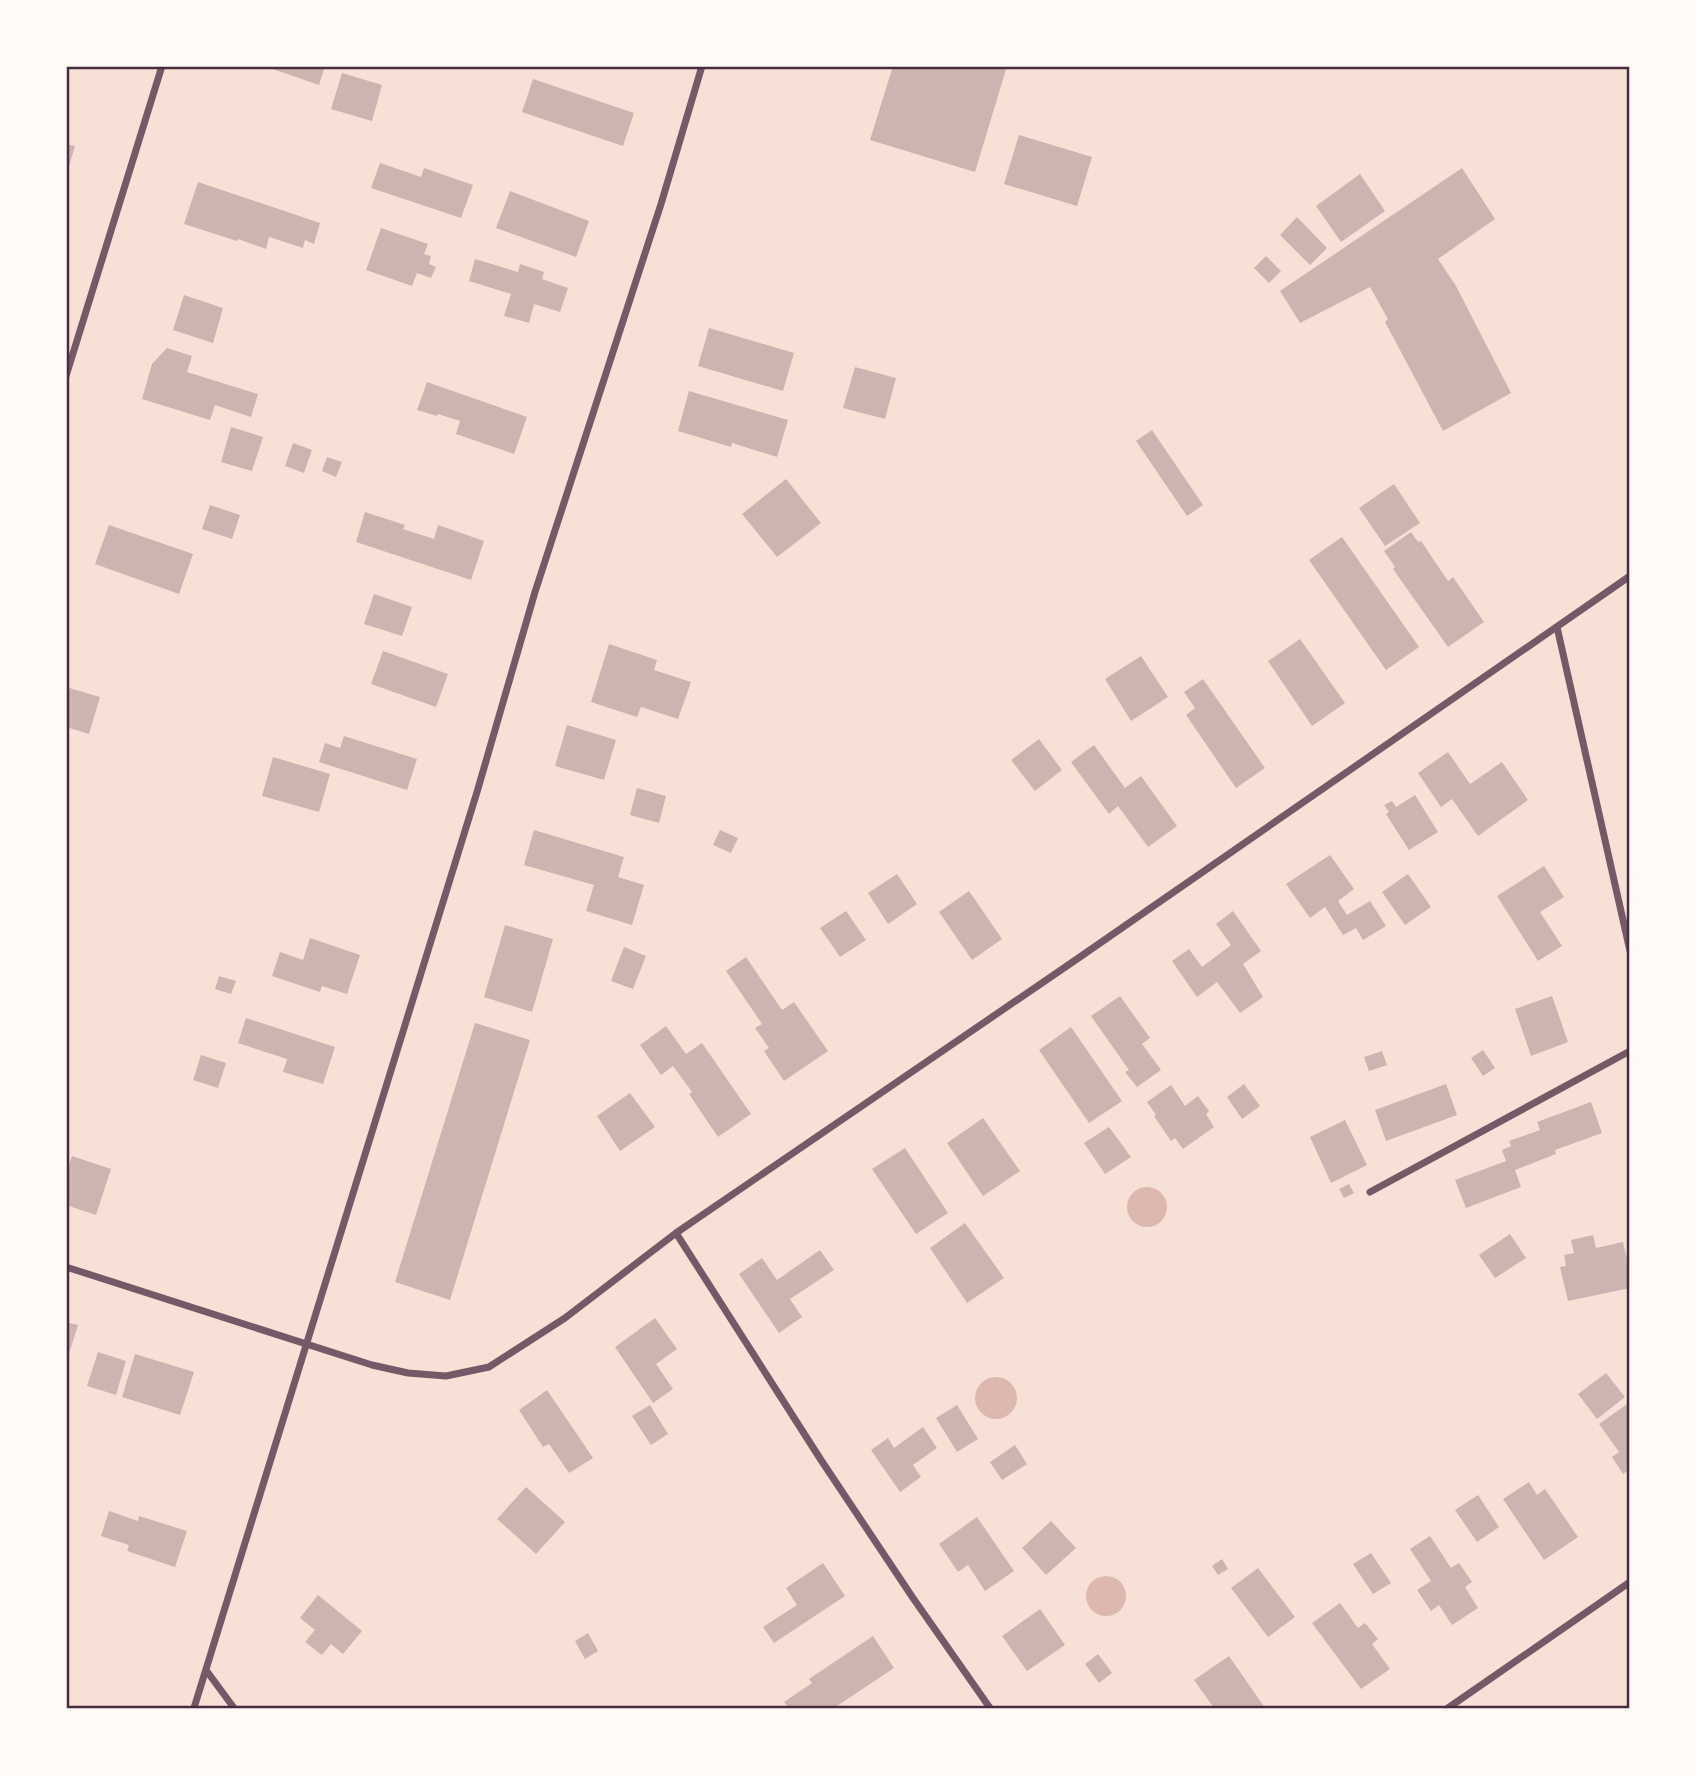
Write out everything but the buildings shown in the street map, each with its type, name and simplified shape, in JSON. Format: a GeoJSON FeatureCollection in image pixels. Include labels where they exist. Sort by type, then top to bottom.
{"type":"FeatureCollection","features":[{"type":"Feature","properties":{"kind":"street"},"geometry":{"type":"LineString","coordinates":[[66,376],[162,66]]}},
{"type":"Feature","properties":{"kind":"street"},"geometry":{"type":"LineString","coordinates":[[194,1709],[477,792],[535,592],[661,204],[702,66]]}},
{"type":"Feature","properties":{"kind":"street"},"geometry":{"type":"LineString","coordinates":[[66,1267],[372,1365],[408,1373],[446,1376],[489,1367],[565,1318],[676,1233],[1629,576]]}},
{"type":"Feature","properties":{"kind":"street"},"geometry":{"type":"LineString","coordinates":[[1556,627],[1629,951]]}},
{"type":"Feature","properties":{"kind":"street"},"geometry":{"type":"LineString","coordinates":[[1370,1192],[1629,1051]]}},
{"type":"Feature","properties":{"kind":"street"},"geometry":{"type":"LineString","coordinates":[[676,1233],[821,1460],[990,1709]]}},
{"type":"Feature","properties":{"kind":"street"},"geometry":{"type":"LineString","coordinates":[[1448,1709],[1629,1582]]}},
{"type":"Feature","properties":{"kind":"street"},"geometry":{"type":"LineString","coordinates":[[206,1670],[234,1709]]}},
{"type":"Feature","properties":{"kind":"shaded area"},"geometry":{"type":"Polygon","coordinates":[[[1147,1187],[1155,1188],[1161,1193],[1166,1199],[1166,1215],[1161,1221],[1155,1226],[1147,1227],[1139,1226],[1133,1221],[1128,1215],[1127,1207],[1128,1199],[1133,1193],[1139,1188],[1147,1187]]]}},
{"type":"Feature","properties":{"kind":"shaded area"},"geometry":{"type":"Polygon","coordinates":[[[996,1377],[1011,1383],[1017,1398],[1011,1413],[996,1419],[981,1413],[975,1398],[981,1383],[996,1377]]]}},
{"type":"Feature","properties":{"kind":"shaded area"},"geometry":{"type":"Polygon","coordinates":[[[1106,1576],[1114,1577],[1120,1582],[1125,1588],[1125,1604],[1120,1610],[1114,1615],[1106,1616],[1098,1615],[1092,1610],[1087,1604],[1086,1596],[1087,1588],[1092,1582],[1098,1577],[1106,1576]]]}}]}
